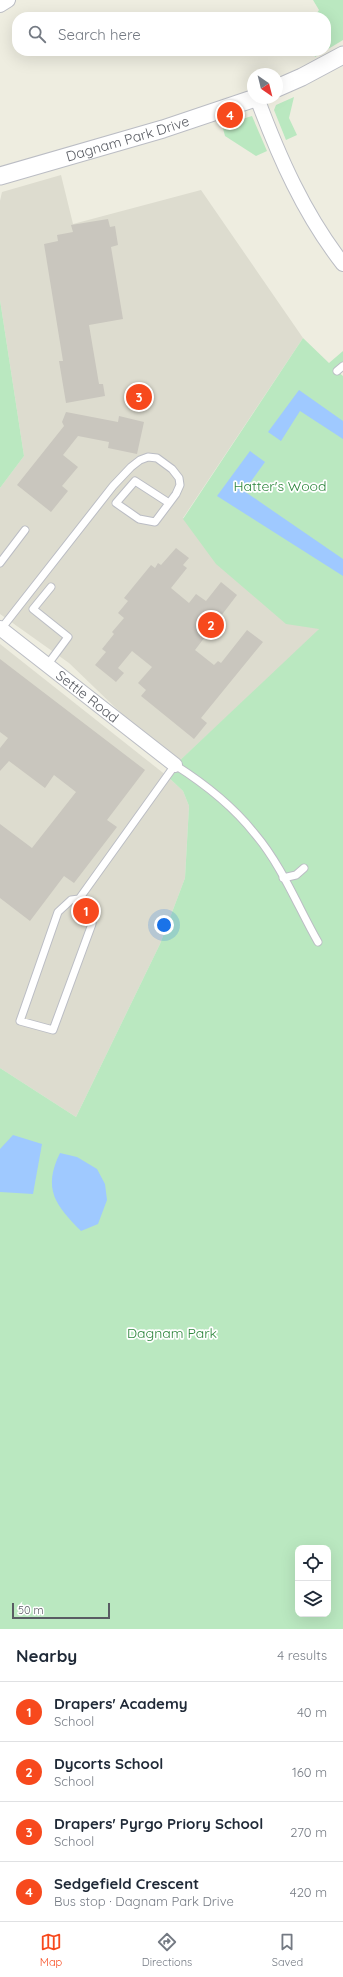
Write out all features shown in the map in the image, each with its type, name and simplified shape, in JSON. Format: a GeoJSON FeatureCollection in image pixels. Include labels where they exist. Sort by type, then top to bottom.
{"type":"FeatureCollection","features":[{"type":"Feature","properties":{"kind":"street"},"geometry":{"type":"LineString","coordinates":[[0,4],[8,0]]}},
{"type":"Feature","properties":{"kind":"street"},"geometry":{"type":"LineString","coordinates":[[283,85],[343,55]]}},
{"type":"Feature","properties":{"kind":"street","name":"Dagnam Park Drive"},"geometry":{"type":"LineString","coordinates":[[0,176],[163,129],[247,101]]}},
{"type":"Feature","properties":{"kind":"street"},"geometry":{"type":"LineString","coordinates":[[258,104],[299,196],[343,264]]}},
{"type":"Feature","properties":{"kind":"street","name":"Settle Road"},"geometry":{"type":"LineString","coordinates":[[1,628],[175,765]]}},
{"type":"Feature","properties":{"kind":"lane"},"geometry":{"type":"LineString","coordinates":[[1,628],[114,486],[140,460],[148,457],[157,458],[172,469],[179,478],[180,486],[176,494],[155,522],[138,519],[116,503],[135,481],[169,503]]}},
{"type":"Feature","properties":{"kind":"lane"},"geometry":{"type":"LineString","coordinates":[[0,563],[25,530]]}},
{"type":"Feature","properties":{"kind":"lane"},"geometry":{"type":"LineString","coordinates":[[48,664],[68,637],[33,609],[51,587]]}},
{"type":"Feature","properties":{"kind":"lane"},"geometry":{"type":"LineString","coordinates":[[79,900],[175,765],[205,784],[256,835],[283,878],[318,942]]}},
{"type":"Feature","properties":{"kind":"lane"},"geometry":{"type":"LineString","coordinates":[[283,878],[296,875],[304,868]]}},
{"type":"Feature","properties":{"kind":"lane"},"geometry":{"type":"LineString","coordinates":[[71,900],[79,900],[87,905],[93,914],[92,924],[53,1030],[20,1021],[58,912],[71,900]]}},
{"type":"Feature","properties":{"kind":"shaded area"},"geometry":{"type":"Polygon","coordinates":[[[61,175],[73,224],[201,190],[303,338],[183,518],[341,606],[305,644],[175,765],[69,663],[0,614],[0,488],[24,456],[0,300],[0,201],[2,192],[61,175]]]}},
{"type":"Feature","properties":{"kind":"shaded area"},"geometry":{"type":"Polygon","coordinates":[[[0,644],[167,776],[183,791],[189,806],[185,878],[160,944],[76,1117],[0,1068],[0,644]]]}},
{"type":"Feature","properties":{"kind":"green space"},"geometry":{"type":"Polygon","coordinates":[[[313,0],[343,0],[343,40],[331,47],[331,12],[318,12],[319,10],[313,0]]]}},
{"type":"Feature","properties":{"kind":"green space"},"geometry":{"type":"Polygon","coordinates":[[[294,97],[289,118],[297,135],[286,140],[274,110],[276,105],[283,104],[283,102],[294,97]]]}},
{"type":"Feature","properties":{"kind":"green space"},"geometry":{"type":"Polygon","coordinates":[[[252,116],[267,151],[256,156],[225,136],[222,125],[252,116]]]}},
{"type":"Feature","properties":{"kind":"green space"},"geometry":{"type":"Polygon","coordinates":[[[0,300],[24,456],[0,488],[0,300]]]}},
{"type":"Feature","properties":{"kind":"green space","name":"Dagnam Park"},"geometry":{"type":"Polygon","coordinates":[[[303,338],[329,363],[343,351],[343,365],[337,371],[343,376],[343,1629],[0,1629],[0,1068],[76,1117],[160,944],[185,878],[189,806],[183,791],[167,776],[175,765],[319,629],[286,624],[216,564],[183,519],[303,338]]]}},
{"type":"Feature","properties":{"kind":"water"},"geometry":{"type":"Polygon","coordinates":[[[299,390],[343,421],[343,439],[300,411],[281,441],[268,432],[299,390]]]}},
{"type":"Feature","properties":{"kind":"water"},"geometry":{"type":"Polygon","coordinates":[[[250,451],[265,462],[244,491],[343,559],[343,576],[217,496],[250,451]]]}},
{"type":"Feature","properties":{"kind":"water"},"geometry":{"type":"Polygon","coordinates":[[[13,1135],[42,1144],[33,1194],[0,1192],[0,1149],[13,1135]]]}},
{"type":"Feature","properties":{"kind":"water"},"geometry":{"type":"Polygon","coordinates":[[[60,1153],[77,1157],[97,1169],[105,1184],[107,1200],[98,1224],[81,1231],[65,1213],[54,1196],[52,1177],[60,1153]]]}},
{"type":"Feature","properties":{"kind":"building"},"geometry":{"type":"Polygon","coordinates":[[[108,219],[110,227],[115,226],[118,245],[111,247],[123,319],[89,325],[99,384],[103,384],[105,396],[66,403],[59,361],[63,361],[44,244],[58,241],[57,235],[73,232],[71,225],[108,219]]]}},
{"type":"Feature","properties":{"kind":"building"},"geometry":{"type":"Polygon","coordinates":[[[66,412],[118,422],[119,416],[144,422],[137,454],[108,448],[109,442],[78,436],[63,455],[78,467],[62,486],[68,491],[51,512],[17,485],[64,426],[62,422],[66,412]]]}},
{"type":"Feature","properties":{"kind":"building"},"geometry":{"type":"Polygon","coordinates":[[[176,548],[189,558],[183,565],[187,568],[171,588],[189,603],[196,594],[206,601],[221,582],[237,595],[195,650],[214,665],[218,661],[221,663],[247,630],[263,642],[201,718],[207,723],[194,739],[141,696],[146,690],[138,683],[152,667],[132,651],[118,668],[124,673],[116,682],[95,665],[106,652],[102,649],[114,634],[112,632],[124,618],[118,613],[128,601],[124,598],[151,565],[155,568],[158,563],[161,565],[176,548]]]}},
{"type":"Feature","properties":{"kind":"building"},"geometry":{"type":"Polygon","coordinates":[[[0,659],[145,770],[107,820],[117,827],[74,883],[64,876],[30,921],[0,898],[0,824],[32,848],[76,792],[54,775],[45,788],[9,761],[0,771],[0,748],[8,738],[0,732],[0,659]]]}},
{"type":"Feature","properties":{"kind":"place","name":"Sedgefield Crescent"},"geometry":{"type":"Point","coordinates":[230,115]}},
{"type":"Feature","properties":{"kind":"place","name":"Drapers' Pyrgo Priory School"},"geometry":{"type":"Point","coordinates":[139,397]}},
{"type":"Feature","properties":{"kind":"place","name":"Dycorts School"},"geometry":{"type":"Point","coordinates":[211,625]}},
{"type":"Feature","properties":{"kind":"place","name":"Drapers' Academy"},"geometry":{"type":"Point","coordinates":[86,911]}},
{"type":"Feature","properties":{"kind":"park label","name":"Hatter's Wood"},"geometry":{"type":"Point","coordinates":[280,486]}}]}
